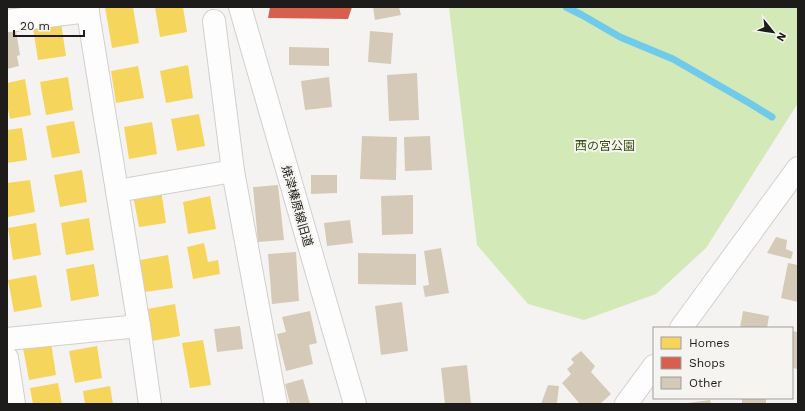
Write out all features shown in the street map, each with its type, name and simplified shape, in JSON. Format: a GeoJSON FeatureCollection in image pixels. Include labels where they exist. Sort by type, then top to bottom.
{"type":"FeatureCollection","features":[{"type":"Feature","properties":{"kind":"street","name":"焼津榛原線旧道"},"geometry":{"type":"LineString","coordinates":[[240,7],[355,404]]}},
{"type":"Feature","properties":{"kind":"street"},"geometry":{"type":"LineString","coordinates":[[7,20],[87,9],[139,326],[150,404]]}},
{"type":"Feature","properties":{"kind":"street"},"geometry":{"type":"LineString","coordinates":[[214,21],[234,171],[276,404]]}},
{"type":"Feature","properties":{"kind":"street"},"geometry":{"type":"LineString","coordinates":[[682,327],[798,168]]}},
{"type":"Feature","properties":{"kind":"street"},"geometry":{"type":"LineString","coordinates":[[117,191],[234,171]]}},
{"type":"Feature","properties":{"kind":"street"},"geometry":{"type":"LineString","coordinates":[[7,339],[139,326]]}},
{"type":"Feature","properties":{"kind":"street"},"geometry":{"type":"LineString","coordinates":[[7,358],[14,404]]}},
{"type":"Feature","properties":{"kind":"street"},"geometry":{"type":"LineString","coordinates":[[626,404],[653,367]]}},
{"type":"Feature","properties":{"kind":"green space","name":"西の宮公園"},"geometry":{"type":"Polygon","coordinates":[[[449,7],[798,7],[798,103],[706,248],[656,294],[584,320],[528,304],[477,245],[449,7]]]}},
{"type":"Feature","properties":{"kind":"building: Homes"},"geometry":{"type":"Polygon","coordinates":[[[105,7],[133,7],[139,43],[112,48],[105,7]]]}},
{"type":"Feature","properties":{"kind":"building: Homes"},"geometry":{"type":"Polygon","coordinates":[[[155,7],[183,7],[187,32],[160,37],[155,7]]]}},
{"type":"Feature","properties":{"kind":"building: Homes"},"geometry":{"type":"Polygon","coordinates":[[[61,23],[66,56],[38,60],[33,28],[61,23]]]}},
{"type":"Feature","properties":{"kind":"building: Homes"},"geometry":{"type":"Polygon","coordinates":[[[188,65],[193,98],[166,103],[160,71],[188,65]]]}},
{"type":"Feature","properties":{"kind":"building: Homes"},"geometry":{"type":"Polygon","coordinates":[[[138,66],[144,98],[116,103],[111,71],[138,66]]]}},
{"type":"Feature","properties":{"kind":"building: Homes"},"geometry":{"type":"Polygon","coordinates":[[[68,77],[73,110],[46,115],[40,82],[68,77]]]}},
{"type":"Feature","properties":{"kind":"building: Homes"},"geometry":{"type":"Polygon","coordinates":[[[25,79],[31,115],[10,119],[7,105],[7,83],[25,79]]]}},
{"type":"Feature","properties":{"kind":"building: Homes"},"geometry":{"type":"Polygon","coordinates":[[[199,114],[205,146],[177,151],[171,119],[199,114]]]}},
{"type":"Feature","properties":{"kind":"building: Homes"},"geometry":{"type":"Polygon","coordinates":[[[74,121],[80,153],[52,158],[46,126],[74,121]]]}},
{"type":"Feature","properties":{"kind":"building: Homes"},"geometry":{"type":"Polygon","coordinates":[[[152,122],[157,154],[129,159],[124,127],[152,122]]]}},
{"type":"Feature","properties":{"kind":"building: Homes"},"geometry":{"type":"Polygon","coordinates":[[[22,128],[27,160],[7,163],[7,130],[22,128]]]}},
{"type":"Feature","properties":{"kind":"building: Homes"},"geometry":{"type":"Polygon","coordinates":[[[82,170],[87,202],[60,207],[54,175],[82,170]]]}},
{"type":"Feature","properties":{"kind":"building: Homes"},"geometry":{"type":"Polygon","coordinates":[[[30,180],[35,212],[8,217],[7,183],[30,180]]]}},
{"type":"Feature","properties":{"kind":"building: Homes"},"geometry":{"type":"Polygon","coordinates":[[[161,190],[166,223],[139,227],[133,195],[161,190]]]}},
{"type":"Feature","properties":{"kind":"building: Homes"},"geometry":{"type":"Polygon","coordinates":[[[210,196],[216,229],[188,234],[183,202],[210,196]]]}},
{"type":"Feature","properties":{"kind":"building: Homes"},"geometry":{"type":"Polygon","coordinates":[[[89,218],[94,250],[66,255],[61,223],[89,218]]]}},
{"type":"Feature","properties":{"kind":"building: Homes"},"geometry":{"type":"Polygon","coordinates":[[[36,223],[41,255],[13,260],[8,228],[36,223]]]}},
{"type":"Feature","properties":{"kind":"building: Homes"},"geometry":{"type":"Polygon","coordinates":[[[204,243],[208,262],[218,260],[220,274],[193,279],[187,247],[204,243]]]}},
{"type":"Feature","properties":{"kind":"building: Homes"},"geometry":{"type":"Polygon","coordinates":[[[168,255],[173,288],[145,292],[140,260],[168,255]]]}},
{"type":"Feature","properties":{"kind":"building: Homes"},"geometry":{"type":"Polygon","coordinates":[[[94,264],[99,296],[71,301],[66,269],[94,264]]]}},
{"type":"Feature","properties":{"kind":"building: Homes"},"geometry":{"type":"Polygon","coordinates":[[[36,275],[42,307],[14,312],[8,280],[36,275]]]}},
{"type":"Feature","properties":{"kind":"building: Homes"},"geometry":{"type":"Polygon","coordinates":[[[175,304],[180,336],[152,341],[147,309],[175,304]]]}},
{"type":"Feature","properties":{"kind":"building: Homes"},"geometry":{"type":"Polygon","coordinates":[[[203,340],[211,385],[190,388],[182,343],[203,340]]]}},
{"type":"Feature","properties":{"kind":"building: Homes"},"geometry":{"type":"Polygon","coordinates":[[[51,343],[56,375],[29,380],[23,348],[51,343]]]}},
{"type":"Feature","properties":{"kind":"building: Homes"},"geometry":{"type":"Polygon","coordinates":[[[97,346],[102,378],[75,383],[69,351],[97,346]]]}},
{"type":"Feature","properties":{"kind":"building: Homes"},"geometry":{"type":"Polygon","coordinates":[[[58,383],[62,404],[33,404],[30,388],[58,383]]]}},
{"type":"Feature","properties":{"kind":"building: Homes"},"geometry":{"type":"Polygon","coordinates":[[[110,386],[113,404],[85,404],[83,391],[110,386]]]}},
{"type":"Feature","properties":{"kind":"building: Shops"},"geometry":{"type":"Polygon","coordinates":[[[270,7],[352,7],[348,19],[268,18],[270,7]]]}},
{"type":"Feature","properties":{"kind":"building: Other"},"geometry":{"type":"Polygon","coordinates":[[[373,7],[399,7],[401,15],[375,20],[373,7]]]}},
{"type":"Feature","properties":{"kind":"building: Other"},"geometry":{"type":"Polygon","coordinates":[[[16,31],[20,55],[17,56],[19,66],[7,69],[7,33],[16,31]]]}},
{"type":"Feature","properties":{"kind":"building: Other"},"geometry":{"type":"Polygon","coordinates":[[[370,31],[393,33],[391,64],[368,62],[370,31]]]}},
{"type":"Feature","properties":{"kind":"building: Other"},"geometry":{"type":"Polygon","coordinates":[[[289,47],[329,48],[329,66],[289,65],[289,47]]]}},
{"type":"Feature","properties":{"kind":"building: Other"},"geometry":{"type":"Polygon","coordinates":[[[417,73],[419,120],[389,121],[387,75],[417,73]]]}},
{"type":"Feature","properties":{"kind":"building: Other"},"geometry":{"type":"Polygon","coordinates":[[[329,77],[332,107],[305,110],[301,81],[329,77]]]}},
{"type":"Feature","properties":{"kind":"building: Other"},"geometry":{"type":"Polygon","coordinates":[[[362,136],[397,137],[396,180],[360,179],[362,136]]]}},
{"type":"Feature","properties":{"kind":"building: Other"},"geometry":{"type":"Polygon","coordinates":[[[430,136],[432,170],[405,171],[404,137],[430,136]]]}},
{"type":"Feature","properties":{"kind":"building: Other"},"geometry":{"type":"Polygon","coordinates":[[[311,175],[337,175],[337,193],[311,194],[311,175]]]}},
{"type":"Feature","properties":{"kind":"building: Other"},"geometry":{"type":"Polygon","coordinates":[[[278,185],[284,240],[258,242],[253,187],[278,185]]]}},
{"type":"Feature","properties":{"kind":"building: Other"},"geometry":{"type":"Polygon","coordinates":[[[413,195],[413,234],[382,235],[381,196],[413,195]]]}},
{"type":"Feature","properties":{"kind":"building: Other"},"geometry":{"type":"Polygon","coordinates":[[[350,220],[353,243],[327,246],[324,223],[350,220]]]}},
{"type":"Feature","properties":{"kind":"building: Other"},"geometry":{"type":"Polygon","coordinates":[[[776,237],[787,240],[786,249],[793,252],[791,259],[767,253],[776,237]]]}},
{"type":"Feature","properties":{"kind":"building: Other"},"geometry":{"type":"Polygon","coordinates":[[[441,248],[449,293],[425,297],[423,286],[429,285],[424,251],[441,248]]]}},
{"type":"Feature","properties":{"kind":"building: Other"},"geometry":{"type":"Polygon","coordinates":[[[296,252],[299,301],[272,304],[268,254],[296,252]]]}},
{"type":"Feature","properties":{"kind":"building: Other"},"geometry":{"type":"Polygon","coordinates":[[[358,253],[416,254],[416,285],[358,284],[358,253]]]}},
{"type":"Feature","properties":{"kind":"building: Other"},"geometry":{"type":"Polygon","coordinates":[[[788,263],[798,265],[798,302],[781,298],[788,263]]]}},
{"type":"Feature","properties":{"kind":"building: Other"},"geometry":{"type":"Polygon","coordinates":[[[402,302],[408,351],[381,355],[375,306],[402,302]]]}},
{"type":"Feature","properties":{"kind":"building: Other"},"geometry":{"type":"Polygon","coordinates":[[[310,311],[317,343],[309,345],[313,364],[286,371],[277,334],[286,332],[282,317],[310,311]]]}},
{"type":"Feature","properties":{"kind":"building: Other"},"geometry":{"type":"Polygon","coordinates":[[[743,311],[769,316],[767,327],[740,327],[743,311]]]}},
{"type":"Feature","properties":{"kind":"building: Other"},"geometry":{"type":"Polygon","coordinates":[[[240,326],[243,349],[217,352],[214,329],[240,326]]]}},
{"type":"Feature","properties":{"kind":"building: Other"},"geometry":{"type":"Polygon","coordinates":[[[793,331],[798,332],[798,369],[793,368],[793,331]]]}},
{"type":"Feature","properties":{"kind":"building: Other"},"geometry":{"type":"Polygon","coordinates":[[[581,351],[595,366],[591,372],[611,394],[600,404],[580,404],[562,383],[571,374],[567,369],[574,363],[571,359],[581,351]]]}},
{"type":"Feature","properties":{"kind":"building: Other"},"geometry":{"type":"Polygon","coordinates":[[[467,365],[471,404],[445,404],[441,368],[467,365]]]}},
{"type":"Feature","properties":{"kind":"building: Other"},"geometry":{"type":"Polygon","coordinates":[[[303,379],[310,404],[290,404],[285,384],[303,379]]]}},
{"type":"Feature","properties":{"kind":"building: Other"},"geometry":{"type":"Polygon","coordinates":[[[548,385],[559,386],[556,404],[541,404],[548,385]]]}},
{"type":"Feature","properties":{"kind":"building: Other"},"geometry":{"type":"Polygon","coordinates":[[[742,399],[766,399],[766,404],[742,404],[742,399]]]}},
{"type":"Feature","properties":{"kind":"building: Other"},"geometry":{"type":"Polygon","coordinates":[[[710,400],[711,404],[687,404],[687,403],[710,400]]]}},
{"type":"Feature","properties":{"kind":"waterway"},"geometry":{"type":"LineString","coordinates":[[566,7],[620,37],[673,59],[772,117]]}}]}
